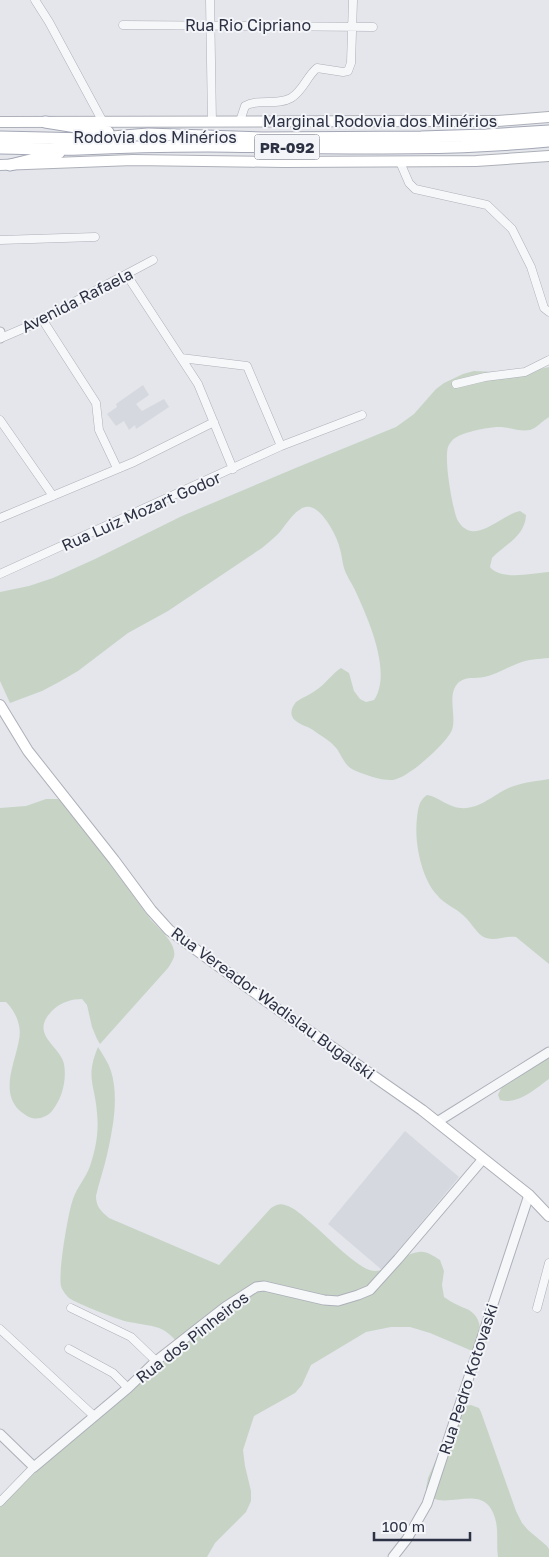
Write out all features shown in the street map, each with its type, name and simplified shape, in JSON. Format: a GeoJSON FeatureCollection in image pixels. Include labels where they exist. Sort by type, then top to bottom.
{"type":"FeatureCollection","features":[{"type":"Feature","properties":{"kind":"main road","name":"Marginal Rodovia dos Minérios"},"geometry":{"type":"LineString","coordinates":[[0,122],[498,121],[549,117]]}},
{"type":"Feature","properties":{"kind":"main road"},"geometry":{"type":"LineString","coordinates":[[44,122],[77,128],[138,134]]}},
{"type":"Feature","properties":{"kind":"main road","name":"Rodovia dos Minérios"},"geometry":{"type":"LineString","coordinates":[[0,138],[88,139],[138,134],[263,138],[421,137],[486,136],[549,131]]}},
{"type":"Feature","properties":{"kind":"main road","name":"Rodovia dos Minérios"},"geometry":{"type":"LineString","coordinates":[[0,148],[490,146],[549,141]]}},
{"type":"Feature","properties":{"kind":"main road"},"geometry":{"type":"LineString","coordinates":[[5,165],[75,149]]}},
{"type":"Feature","properties":{"kind":"main road"},"geometry":{"type":"LineString","coordinates":[[5,165],[133,160],[476,162],[549,156]]}},
{"type":"Feature","properties":{"kind":"main road","name":"Rua Vereador Wadislau Bugalski"},"geometry":{"type":"LineString","coordinates":[[0,705],[28,751],[151,910],[169,930],[422,1110],[529,1195],[549,1216]]}},
{"type":"Feature","properties":{"kind":"street"},"geometry":{"type":"LineString","coordinates":[[35,0],[103,122]]}},
{"type":"Feature","properties":{"kind":"street"},"geometry":{"type":"LineString","coordinates":[[210,0],[212,122]]}},
{"type":"Feature","properties":{"kind":"street"},"geometry":{"type":"LineString","coordinates":[[240,121],[245,106],[252,102],[279,101],[292,98],[317,68],[348,71],[351,63],[353,0]]}},
{"type":"Feature","properties":{"kind":"street","name":"Rua Rio Cipriano"},"geometry":{"type":"LineString","coordinates":[[123,24],[372,27]]}},
{"type":"Feature","properties":{"kind":"street"},"geometry":{"type":"LineString","coordinates":[[400,162],[409,183],[415,189],[487,205],[512,229],[531,267],[544,308],[549,312]]}},
{"type":"Feature","properties":{"kind":"street"},"geometry":{"type":"LineString","coordinates":[[0,240],[95,237]]}},
{"type":"Feature","properties":{"kind":"street","name":"Avenida Rafaela"},"geometry":{"type":"LineString","coordinates":[[0,336],[42,319],[153,260]]}},
{"type":"Feature","properties":{"kind":"street"},"geometry":{"type":"LineString","coordinates":[[125,275],[198,384],[233,469]]}},
{"type":"Feature","properties":{"kind":"street"},"geometry":{"type":"LineString","coordinates":[[42,319],[96,403],[99,430],[117,468]]}},
{"type":"Feature","properties":{"kind":"street"},"geometry":{"type":"LineString","coordinates":[[181,358],[247,366],[282,446]]}},
{"type":"Feature","properties":{"kind":"street"},"geometry":{"type":"LineString","coordinates":[[456,384],[484,377],[525,372],[549,360]]}},
{"type":"Feature","properties":{"kind":"street","name":"Rua Luiz Mozart Godor"},"geometry":{"type":"LineString","coordinates":[[0,574],[282,446],[362,415]]}},
{"type":"Feature","properties":{"kind":"street"},"geometry":{"type":"LineString","coordinates":[[0,420],[53,496]]}},
{"type":"Feature","properties":{"kind":"street"},"geometry":{"type":"LineString","coordinates":[[0,518],[134,462],[214,422]]}},
{"type":"Feature","properties":{"kind":"street"},"geometry":{"type":"LineString","coordinates":[[437,1122],[549,1052]]}},
{"type":"Feature","properties":{"kind":"street","name":"Rua dos Pinheiros"},"geometry":{"type":"LineString","coordinates":[[0,1502],[34,1467],[128,1388],[156,1361],[225,1307],[256,1287],[264,1286],[324,1300],[338,1301],[370,1290],[393,1266],[483,1158]]}},
{"type":"Feature","properties":{"kind":"street","name":"Rua Pedro Kotovaski"},"geometry":{"type":"LineString","coordinates":[[394,1557],[427,1504],[529,1195]]}},
{"type":"Feature","properties":{"kind":"street"},"geometry":{"type":"LineString","coordinates":[[537,1308],[549,1263]]}},
{"type":"Feature","properties":{"kind":"street"},"geometry":{"type":"LineString","coordinates":[[71,1308],[131,1337],[156,1361]]}},
{"type":"Feature","properties":{"kind":"street"},"geometry":{"type":"LineString","coordinates":[[0,1329],[94,1416]]}},
{"type":"Feature","properties":{"kind":"street"},"geometry":{"type":"LineString","coordinates":[[69,1349],[113,1373],[128,1388]]}},
{"type":"Feature","properties":{"kind":"street"},"geometry":{"type":"LineString","coordinates":[[0,1434],[34,1467]]}},
{"type":"Feature","properties":{"kind":"shaded area"},"geometry":{"type":"Polygon","coordinates":[[[143,385],[149,395],[136,404],[142,411],[164,399],[169,407],[136,429],[135,425],[129,430],[124,421],[116,426],[107,414],[117,407],[116,404],[143,385]]]}},
{"type":"Feature","properties":{"kind":"shaded area"},"geometry":{"type":"Polygon","coordinates":[[[405,1131],[459,1177],[382,1270],[328,1224],[405,1131]]]}},
{"type":"Feature","properties":{"kind":"green space"},"geometry":{"type":"Polygon","coordinates":[[[549,367],[549,417],[530,430],[494,427],[476,430],[459,436],[448,446],[447,462],[455,513],[458,521],[465,528],[471,531],[482,530],[514,513],[520,511],[526,515],[525,523],[518,535],[492,558],[490,567],[502,574],[509,575],[549,572],[549,658],[526,661],[488,676],[468,678],[459,682],[453,692],[452,730],[435,751],[417,767],[400,778],[389,780],[352,769],[332,744],[298,722],[291,714],[296,702],[316,690],[341,668],[349,673],[354,691],[360,699],[366,702],[374,700],[379,688],[381,675],[376,644],[371,628],[345,571],[336,538],[325,518],[310,507],[305,507],[297,512],[279,533],[262,548],[168,611],[128,633],[78,671],[42,691],[10,703],[0,681],[0,592],[29,586],[53,578],[182,516],[396,427],[414,414],[436,389],[463,374],[474,371],[519,373],[549,367]]]}},
{"type":"Feature","properties":{"kind":"green space"},"geometry":{"type":"Polygon","coordinates":[[[549,779],[549,964],[516,937],[490,939],[482,936],[464,916],[440,898],[431,888],[423,869],[416,827],[419,805],[427,795],[456,807],[468,808],[481,804],[514,786],[549,779]]]}},
{"type":"Feature","properties":{"kind":"green space"},"geometry":{"type":"Polygon","coordinates":[[[46,799],[58,799],[70,809],[151,920],[167,937],[173,947],[174,957],[168,968],[100,1044],[92,1027],[87,1005],[82,999],[71,1000],[60,1004],[54,1009],[47,1018],[44,1032],[64,1064],[64,1083],[59,1101],[52,1111],[43,1117],[35,1118],[28,1117],[19,1110],[10,1094],[10,1076],[20,1030],[13,1010],[6,1002],[0,1002],[0,808],[26,806],[46,799]]]}},
{"type":"Feature","properties":{"kind":"green space"},"geometry":{"type":"Polygon","coordinates":[[[98,1047],[110,1068],[115,1091],[111,1135],[96,1196],[97,1203],[109,1218],[219,1265],[271,1208],[283,1204],[299,1212],[349,1257],[371,1270],[385,1269],[404,1257],[419,1252],[427,1253],[440,1260],[444,1271],[442,1285],[444,1297],[469,1310],[474,1314],[479,1324],[480,1335],[477,1353],[430,1333],[410,1327],[391,1327],[366,1332],[311,1365],[302,1385],[295,1393],[254,1416],[243,1450],[251,1491],[251,1501],[246,1512],[215,1543],[207,1557],[0,1557],[0,1502],[31,1472],[182,1347],[162,1329],[116,1318],[74,1301],[69,1298],[61,1286],[62,1256],[71,1206],[90,1166],[94,1153],[98,1127],[91,1074],[98,1047]]]}},
{"type":"Feature","properties":{"kind":"green space"},"geometry":{"type":"Polygon","coordinates":[[[549,1051],[549,1079],[520,1098],[507,1101],[500,1100],[498,1095],[513,1075],[549,1051]]]}},
{"type":"Feature","properties":{"kind":"green space"},"geometry":{"type":"Polygon","coordinates":[[[471,1405],[479,1408],[481,1412],[522,1523],[547,1546],[549,1557],[498,1557],[496,1523],[491,1508],[479,1499],[438,1500],[428,1494],[426,1488],[428,1478],[459,1407],[471,1405]]]}}]}
